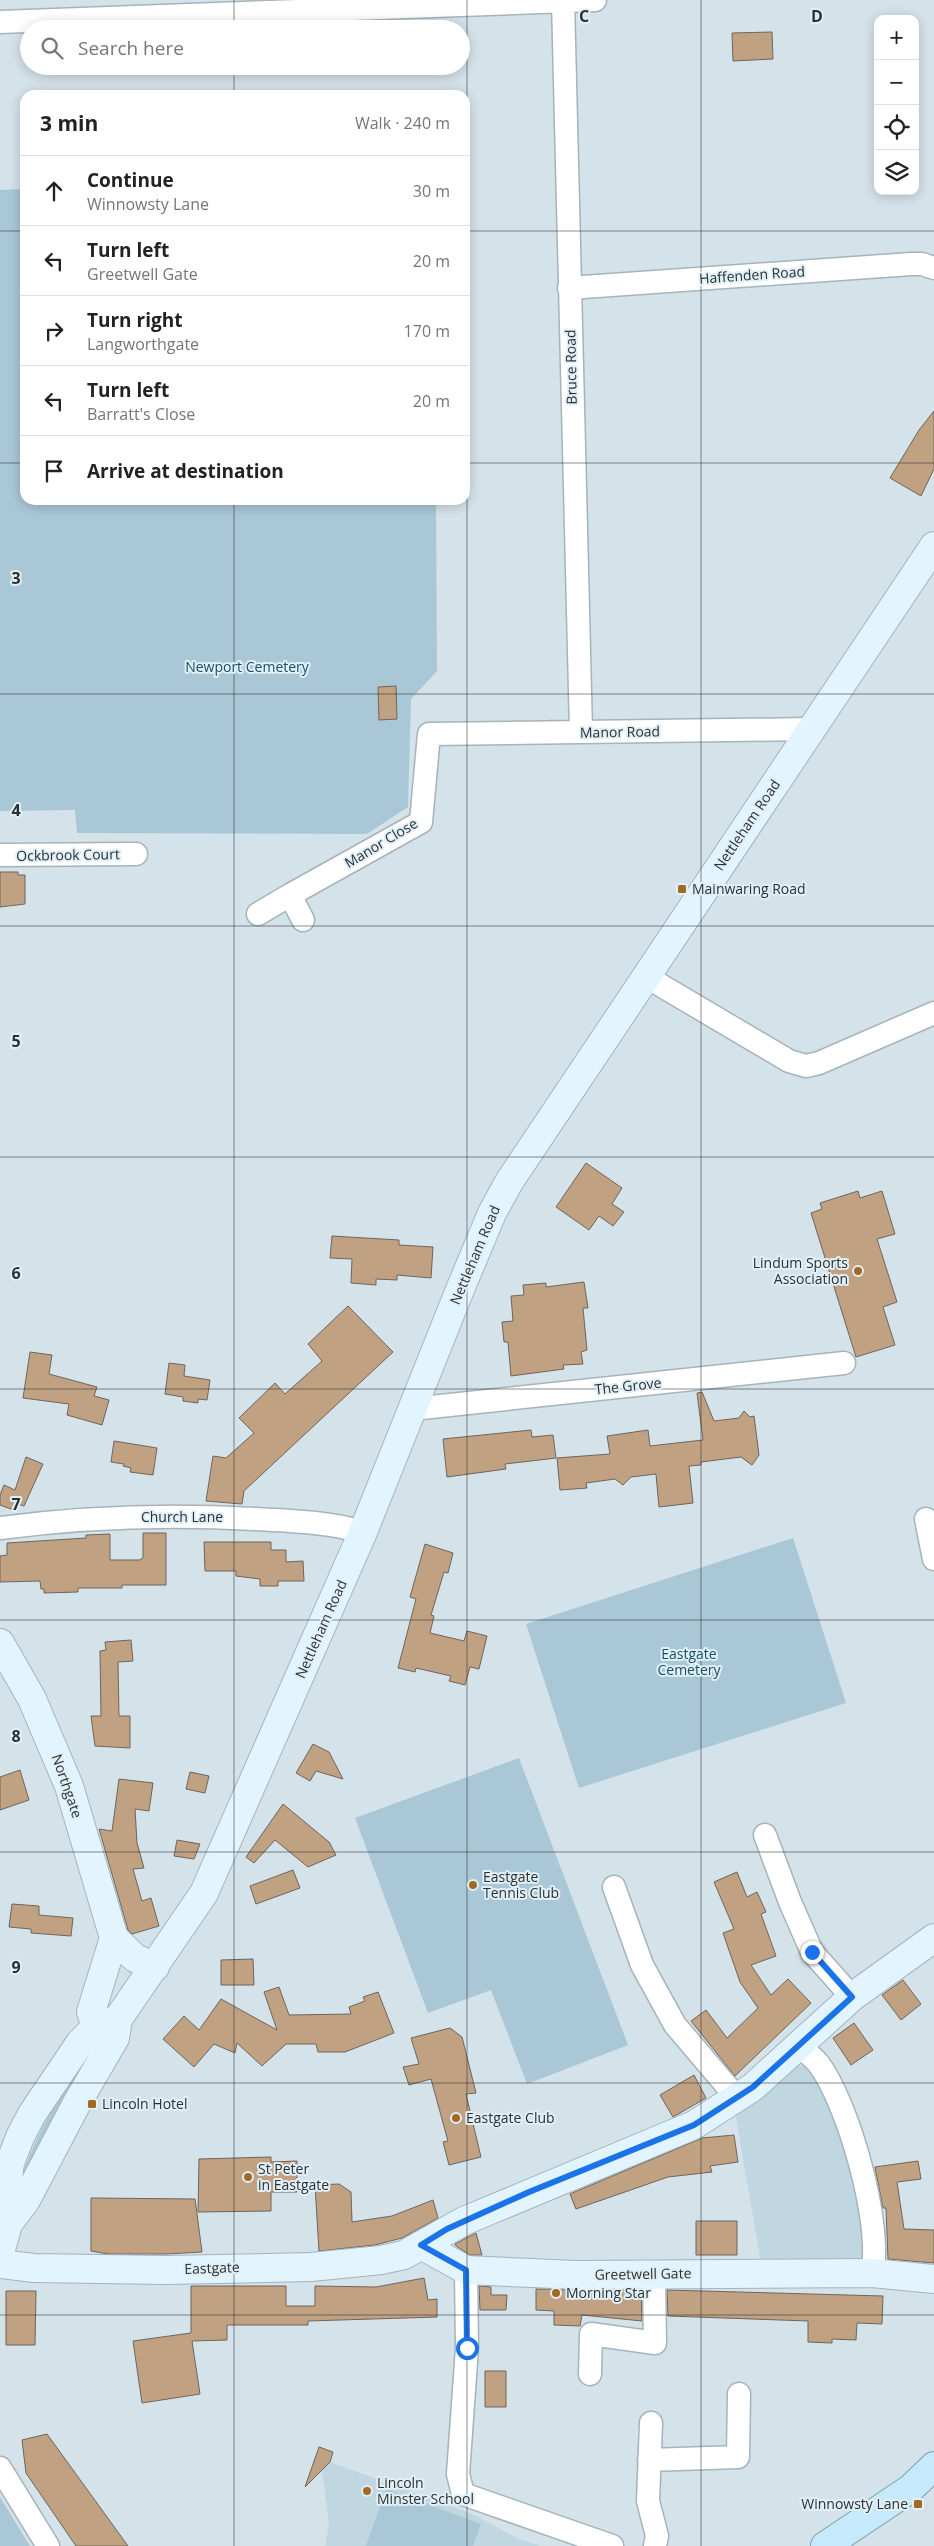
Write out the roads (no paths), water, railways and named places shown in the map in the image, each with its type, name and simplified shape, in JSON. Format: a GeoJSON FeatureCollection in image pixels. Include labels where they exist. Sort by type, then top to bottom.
{"type":"FeatureCollection","features":[{"type":"Feature","properties":{"kind":"main road"},"geometry":{"type":"LineString","coordinates":[[825,2546],[910,2488],[934,2466]]}},
{"type":"Feature","properties":{"kind":"street"},"geometry":{"type":"LineString","coordinates":[[34,20],[276,6],[595,0]]}},
{"type":"Feature","properties":{"kind":"street","name":"Bruce Road"},"geometry":{"type":"LineString","coordinates":[[563,1],[581,732]]}},
{"type":"Feature","properties":{"kind":"street"},"geometry":{"type":"LineString","coordinates":[[0,22],[20,21]]}},
{"type":"Feature","properties":{"kind":"street","name":"Haffenden Road"},"geometry":{"type":"LineString","coordinates":[[569,288],[910,264],[922,264],[934,268]]}},
{"type":"Feature","properties":{"kind":"street","name":"Nettleham Road"},"geometry":{"type":"LineString","coordinates":[[107,2022],[155,1967],[204,1893],[363,1532],[459,1292],[500,1197],[934,546]]}},
{"type":"Feature","properties":{"kind":"street","name":"Manor Road"},"geometry":{"type":"LineString","coordinates":[[429,734],[811,729]]}},
{"type":"Feature","properties":{"kind":"street","name":"Manor Close"},"geometry":{"type":"LineString","coordinates":[[290,895],[421,822],[429,734]]}},
{"type":"Feature","properties":{"kind":"street","name":"Ockbrook Court"},"geometry":{"type":"LineString","coordinates":[[0,855],[136,854]]}},
{"type":"Feature","properties":{"kind":"street"},"geometry":{"type":"LineString","coordinates":[[258,914],[290,895],[302,920]]}},
{"type":"Feature","properties":{"kind":"street"},"geometry":{"type":"LineString","coordinates":[[646,976],[789,1061],[806,1066],[819,1063],[934,1013]]}},
{"type":"Feature","properties":{"kind":"street","name":"The Grove"},"geometry":{"type":"LineString","coordinates":[[412,1408],[844,1363]]}},
{"type":"Feature","properties":{"kind":"street","name":"Church Lane"},"geometry":{"type":"LineString","coordinates":[[0,1528],[92,1519],[184,1515],[321,1523],[363,1532]]}},
{"type":"Feature","properties":{"kind":"street"},"geometry":{"type":"LineString","coordinates":[[926,1520],[934,1560]]}},
{"type":"Feature","properties":{"kind":"street","name":"Northgate"},"geometry":{"type":"LineString","coordinates":[[0,1643],[32,1699],[68,1786],[114,1938],[135,1958],[155,1967]]}},
{"type":"Feature","properties":{"kind":"street"},"geometry":{"type":"LineString","coordinates":[[765,1835],[790,1902],[812,1952],[852,1997]]}},
{"type":"Feature","properties":{"kind":"street"},"geometry":{"type":"LineString","coordinates":[[614,1888],[642,1965],[675,2025],[737,2098]]}},
{"type":"Feature","properties":{"kind":"street"},"geometry":{"type":"LineString","coordinates":[[0,2253],[8,2224],[26,2200],[77,2103],[115,2038],[107,2022],[91,2012],[114,1938]]}},
{"type":"Feature","properties":{"kind":"street","name":"Eastgate"},"geometry":{"type":"LineString","coordinates":[[0,2264],[34,2268],[166,2270],[311,2267],[381,2260],[404,2254],[447,2229],[521,2195],[694,2125],[753,2087],[852,1997],[934,1938]]}},
{"type":"Feature","properties":{"kind":"street"},"geometry":{"type":"LineString","coordinates":[[799,2044],[818,2064],[854,2144],[865,2187],[873,2233],[875,2255],[872,2273]]}},
{"type":"Feature","properties":{"kind":"street","name":"Greetwell Gate"},"geometry":{"type":"LineString","coordinates":[[421,2245],[466,2270],[576,2275],[872,2273],[934,2279]]}},
{"type":"Feature","properties":{"kind":"street"},"geometry":{"type":"LineString","coordinates":[[466,2270],[467,2348],[458,2474],[463,2494],[612,2546]]}},
{"type":"Feature","properties":{"kind":"street"},"geometry":{"type":"LineString","coordinates":[[590,2374],[591,2334],[655,2343],[654,2275]]}},
{"type":"Feature","properties":{"kind":"street"},"geometry":{"type":"LineString","coordinates":[[649,2460],[738,2457],[740,2394]]}},
{"type":"Feature","properties":{"kind":"street"},"geometry":{"type":"LineString","coordinates":[[651,2423],[648,2501],[656,2526],[655,2546]]}},
{"type":"Feature","properties":{"kind":"street"},"geometry":{"type":"LineString","coordinates":[[0,2468],[48,2546]]}},
{"type":"Feature","properties":{"kind":"place","name":"Mainwaring Road"},"geometry":{"type":"Point","coordinates":[682,889]}},
{"type":"Feature","properties":{"kind":"place","name":"Lindum Sports Association"},"geometry":{"type":"Point","coordinates":[858,1271]}},
{"type":"Feature","properties":{"kind":"place","name":"Eastgate Tennis Club"},"geometry":{"type":"Point","coordinates":[473,1885]}},
{"type":"Feature","properties":{"kind":"place","name":"Lincoln Hotel"},"geometry":{"type":"Point","coordinates":[92,2104]}},
{"type":"Feature","properties":{"kind":"place","name":"Eastgate Club"},"geometry":{"type":"Point","coordinates":[456,2118]}},
{"type":"Feature","properties":{"kind":"place","name":"St Peter in Eastgate"},"geometry":{"type":"Point","coordinates":[248,2177]}},
{"type":"Feature","properties":{"kind":"place","name":"Morning Star"},"geometry":{"type":"Point","coordinates":[556,2293]}},
{"type":"Feature","properties":{"kind":"place","name":"Lincoln Minster School"},"geometry":{"type":"Point","coordinates":[367,2491]}},
{"type":"Feature","properties":{"kind":"place","name":"Winnowsty Lane"},"geometry":{"type":"Point","coordinates":[918,2504]}},
{"type":"Feature","properties":{"kind":"park label","name":"Newport Cemetery"},"geometry":{"type":"Point","coordinates":[247,667]}},
{"type":"Feature","properties":{"kind":"park label","name":"Eastgate Cemetery"},"geometry":{"type":"Point","coordinates":[689,1662]}}]}
